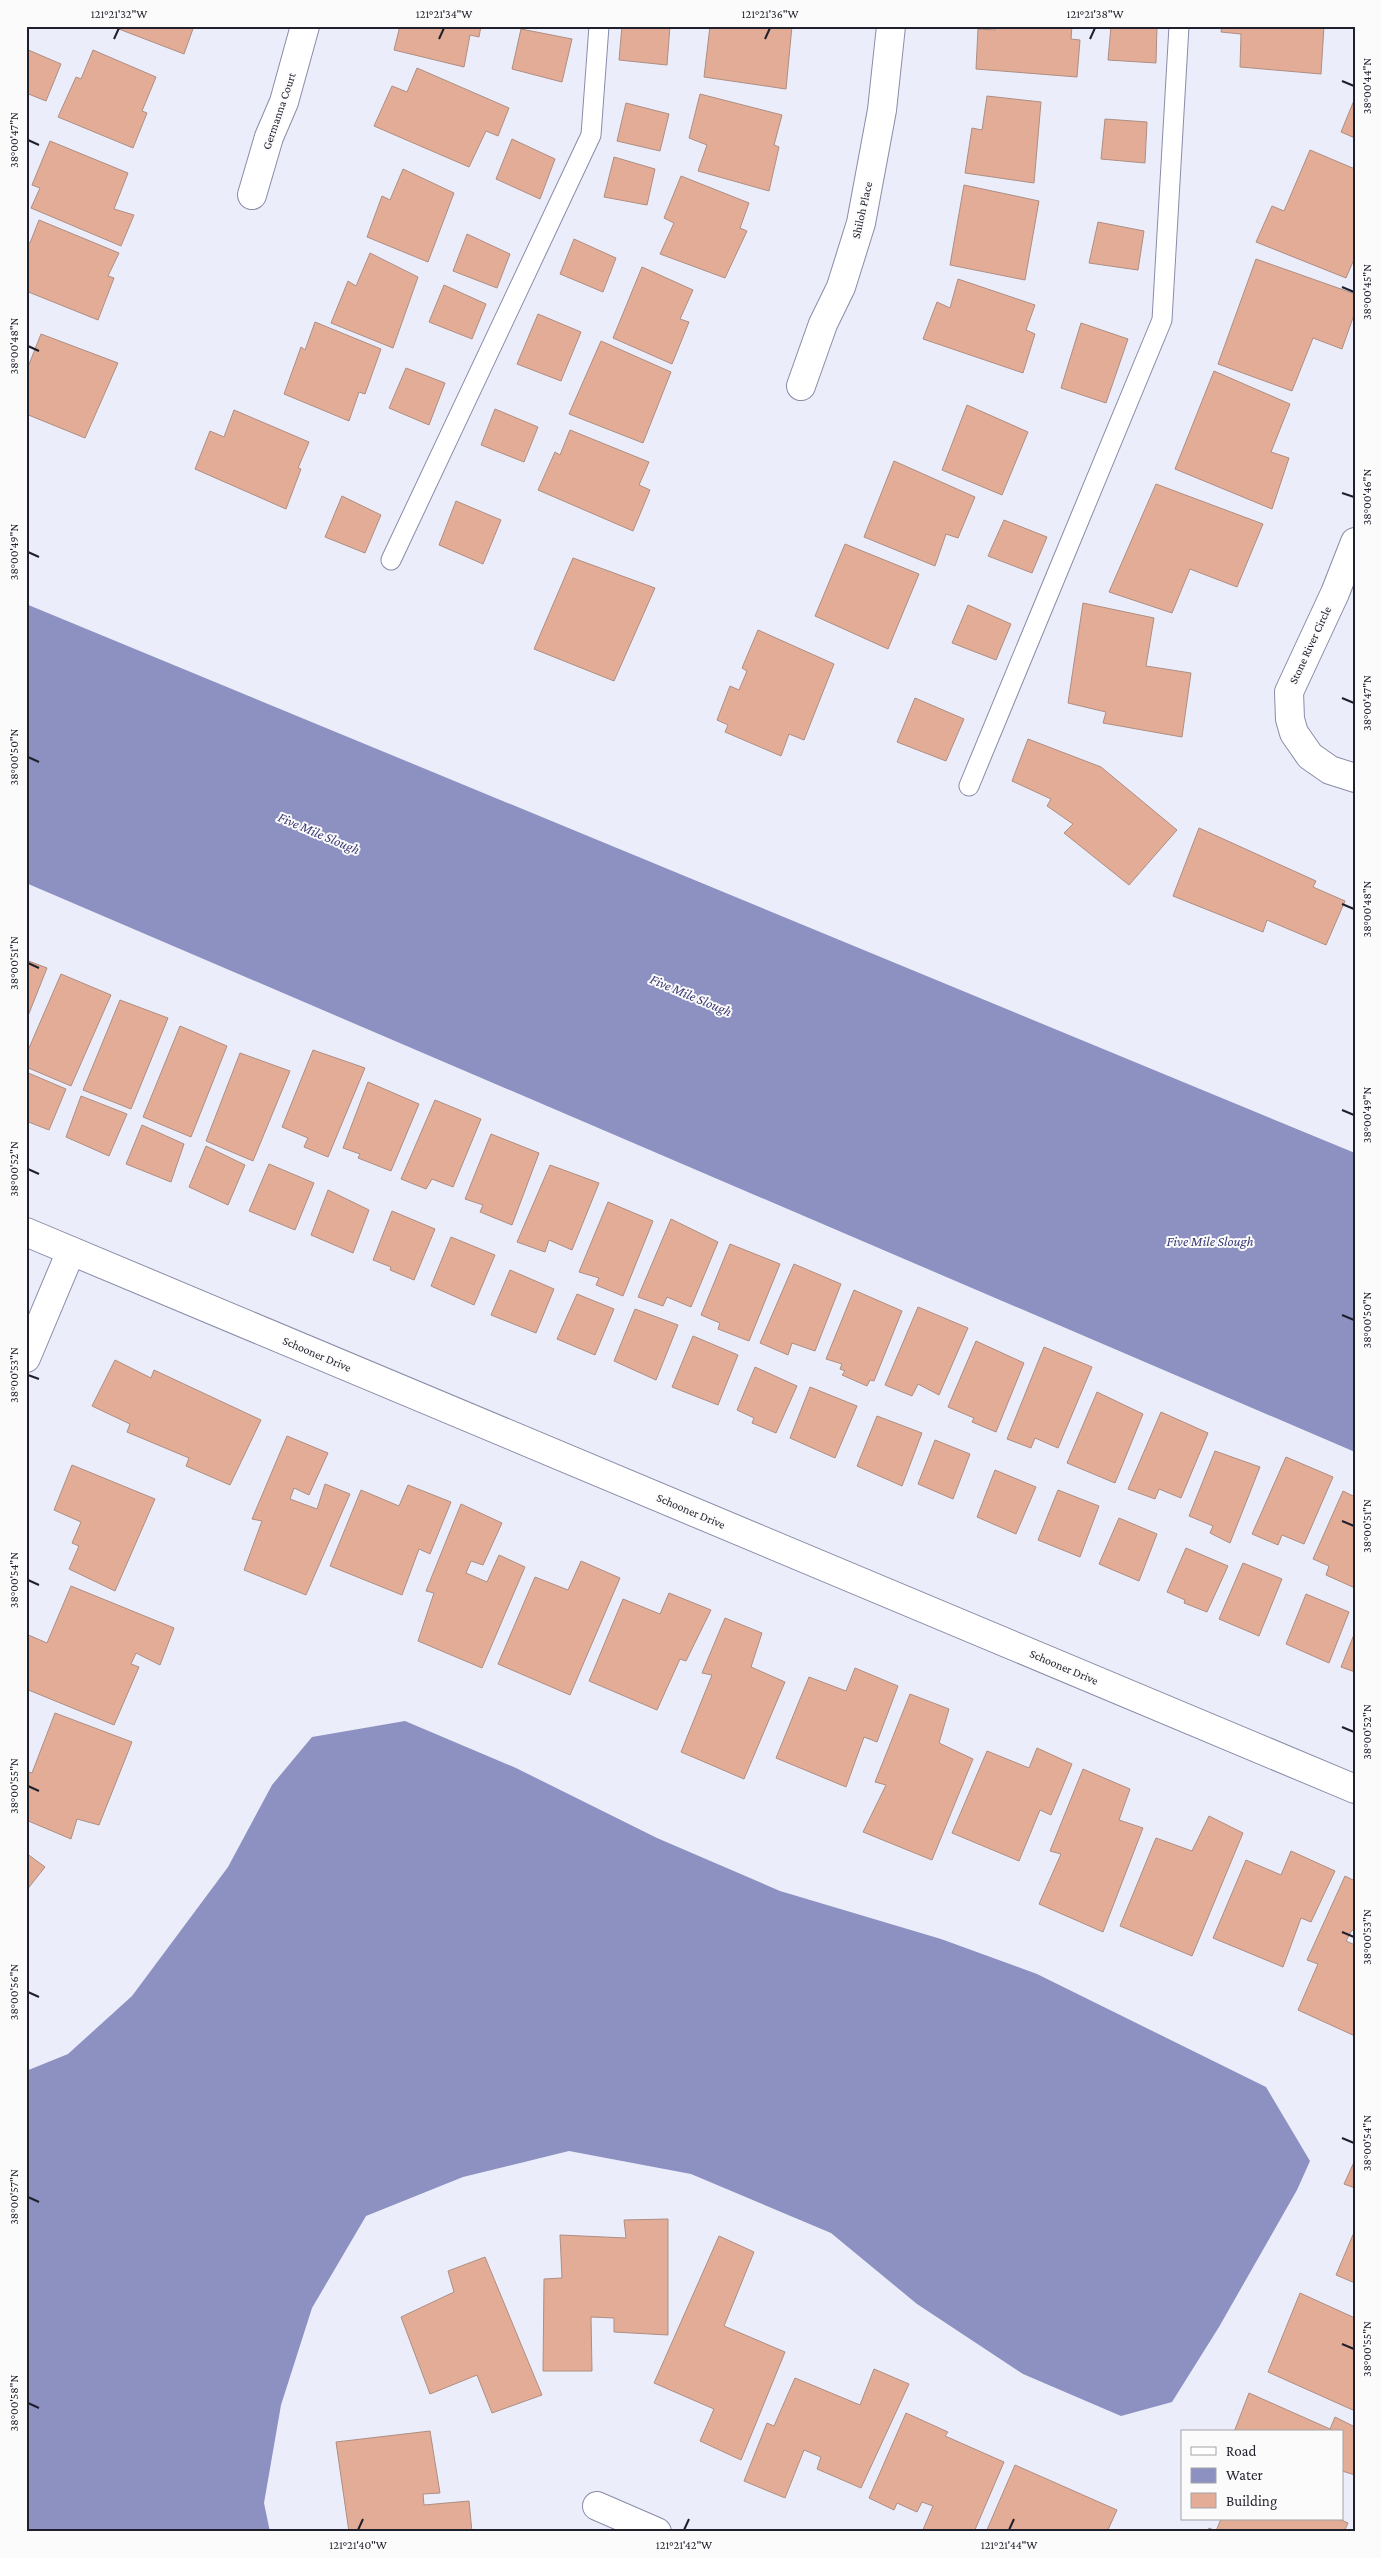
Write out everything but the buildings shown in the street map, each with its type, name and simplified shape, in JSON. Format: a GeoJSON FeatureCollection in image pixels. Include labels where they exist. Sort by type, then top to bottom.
{"type":"FeatureCollection","features":[{"type":"Feature","properties":{"kind":"street","name":"Germanna Court"},"geometry":{"type":"LineString","coordinates":[[252,195],[269,137],[284,102],[305,26]]}},
{"type":"Feature","properties":{"kind":"street","name":"Shiloh Place"},"geometry":{"type":"LineString","coordinates":[[800,386],[823,324],[841,287],[861,223],[882,110],[891,26]]}},
{"type":"Feature","properties":{"kind":"street","name":"Stone River Circle"},"geometry":{"type":"LineString","coordinates":[[1355,542],[1335,593],[1289,692],[1290,719],[1294,733],[1310,756],[1330,770],[1355,778]]}},
{"type":"Feature","properties":{"kind":"street","name":"Schooner Drive"},"geometry":{"type":"LineString","coordinates":[[26,1232],[1355,1789]]}},
{"type":"Feature","properties":{"kind":"street"},"geometry":{"type":"LineString","coordinates":[[26,1358],[71,1251]]}},
{"type":"Feature","properties":{"kind":"street"},"geometry":{"type":"LineString","coordinates":[[597,2506],[658,2532]]}},
{"type":"Feature","properties":{"kind":"lane"},"geometry":{"type":"LineString","coordinates":[[391,560],[591,135],[599,26]]}},
{"type":"Feature","properties":{"kind":"lane"},"geometry":{"type":"LineString","coordinates":[[970,786],[1162,320],[1179,26]]}},
{"type":"Feature","properties":{"kind":"water","name":"Five Mile Slough"},"geometry":{"type":"Polygon","coordinates":[[[26,604],[1355,1153],[1355,1452],[26,883],[26,604]]]}},
{"type":"Feature","properties":{"kind":"water"},"geometry":{"type":"Polygon","coordinates":[[[405,1721],[516,1768],[657,1838],[780,1891],[941,1939],[1037,1974],[1266,2087],[1310,2161],[1297,2190],[1219,2327],[1172,2402],[1121,2416],[1023,2374],[917,2304],[831,2233],[691,2174],[569,2151],[463,2177],[366,2216],[312,2308],[281,2405],[264,2503],[270,2532],[26,2532],[26,2071],[68,2054],[132,1996],[228,1867],[272,1785],[312,1737],[405,1721]]]}}]}
